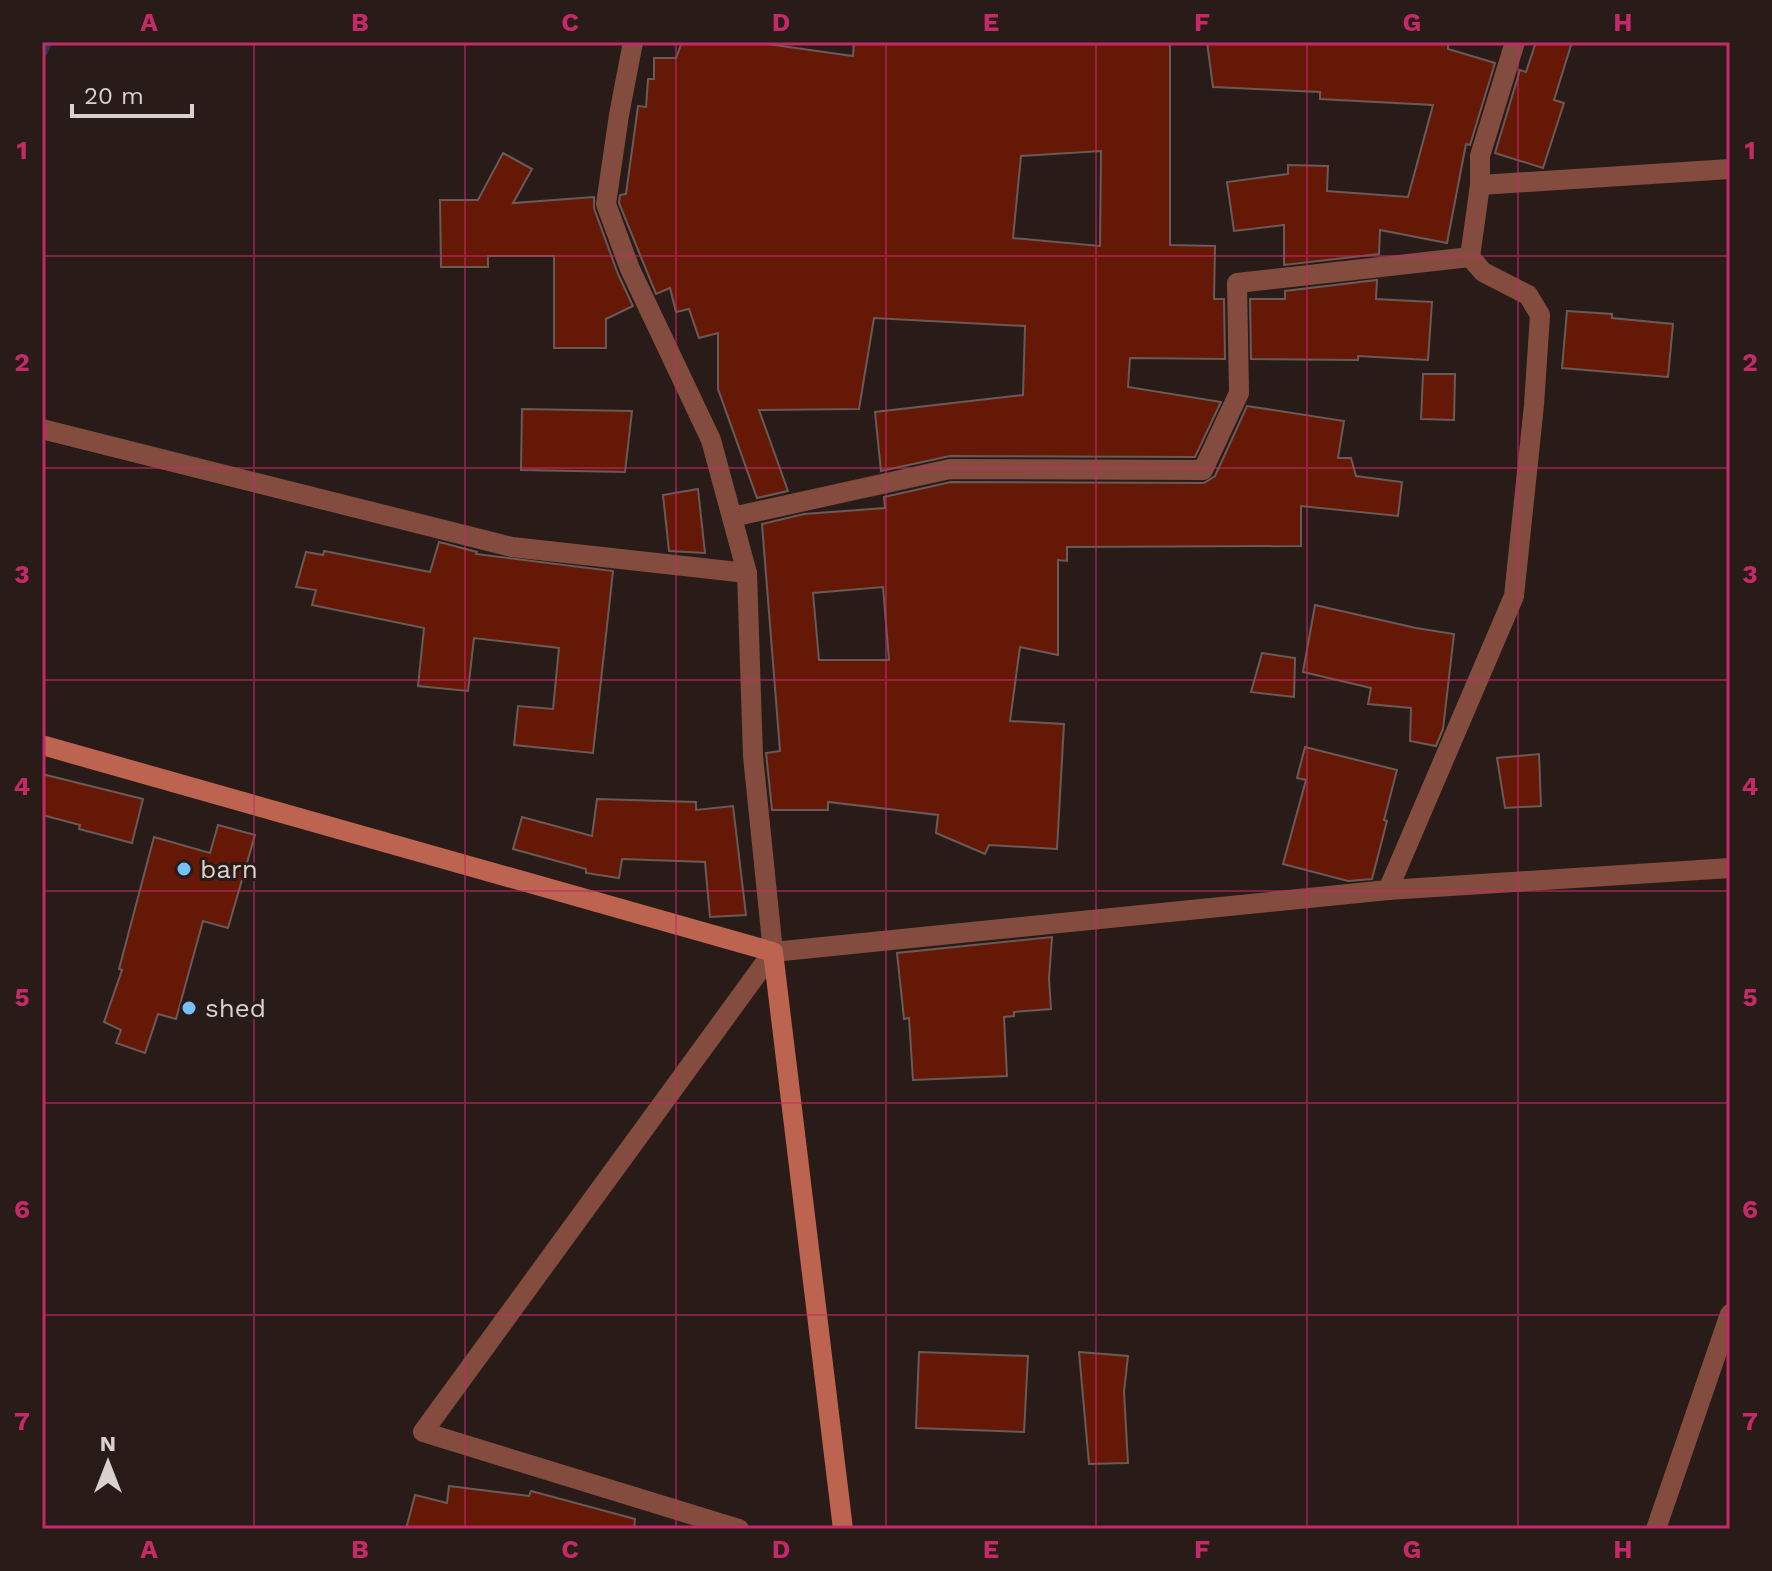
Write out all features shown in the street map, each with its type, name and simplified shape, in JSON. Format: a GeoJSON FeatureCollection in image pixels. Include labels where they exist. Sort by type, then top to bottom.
{"type":"FeatureCollection","features":[{"type":"Feature","properties":{"kind":"street"},"geometry":{"type":"LineString","coordinates":[[633,42],[606,204],[630,269],[711,440],[747,573],[753,756],[773,952],[843,1529]]}},
{"type":"Feature","properties":{"kind":"street"},"geometry":{"type":"LineString","coordinates":[[1388,890],[1514,596],[1540,315],[1528,295],[1483,272],[1470,257],[1480,185],[1480,156],[1515,42]]}},
{"type":"Feature","properties":{"kind":"street"},"geometry":{"type":"LineString","coordinates":[[1480,185],[1730,169]]}},
{"type":"Feature","properties":{"kind":"street"},"geometry":{"type":"LineString","coordinates":[[732,517],[950,469],[1203,470],[1239,393],[1237,283],[1470,257]]}},
{"type":"Feature","properties":{"kind":"street"},"geometry":{"type":"LineString","coordinates":[[42,429],[512,547],[747,573]]}},
{"type":"Feature","properties":{"kind":"street"},"geometry":{"type":"LineString","coordinates":[[42,745],[773,952],[1388,890],[1730,868]]}},
{"type":"Feature","properties":{"kind":"street"},"geometry":{"type":"LineString","coordinates":[[739,1529],[423,1432],[773,952]]}},
{"type":"Feature","properties":{"kind":"street"},"geometry":{"type":"LineString","coordinates":[[1656,1529],[1730,1314]]}},
{"type":"Feature","properties":{"kind":"building"},"geometry":{"type":"Polygon","coordinates":[[[682,42],[767,42],[853,56],[854,42],[1170,42],[1170,245],[1215,246],[1214,299],[1224,299],[1225,359],[1130,358],[1128,387],[1221,402],[1195,457],[950,456],[881,471],[875,412],[1023,395],[1025,326],[874,318],[859,409],[759,410],[788,491],[757,498],[718,389],[718,333],[699,338],[689,309],[676,312],[670,288],[656,294],[619,203],[620,195],[626,194],[638,106],[646,107],[648,79],[654,79],[654,58],[676,58],[682,42]],[[1101,151],[1021,156],[1013,238],[1100,246],[1101,151]]]}},
{"type":"Feature","properties":{"kind":"building"},"geometry":{"type":"Polygon","coordinates":[[[1207,42],[1448,42],[1448,49],[1495,63],[1470,145],[1466,144],[1447,243],[1380,230],[1379,254],[1284,265],[1284,225],[1234,231],[1227,182],[1288,174],[1288,165],[1328,166],[1327,191],[1408,197],[1433,105],[1320,99],[1320,92],[1213,87],[1207,42]]]}},
{"type":"Feature","properties":{"kind":"building"},"geometry":{"type":"Polygon","coordinates":[[[1536,42],[1572,42],[1554,100],[1564,103],[1543,168],[1495,153],[1520,70],[1526,72],[1536,42]]]}},
{"type":"Feature","properties":{"kind":"building"},"geometry":{"type":"Polygon","coordinates":[[[503,153],[532,169],[513,203],[594,197],[594,208],[633,306],[606,319],[606,348],[554,348],[554,256],[488,256],[488,267],[441,267],[440,200],[478,200],[503,153]]]}},
{"type":"Feature","properties":{"kind":"building"},"geometry":{"type":"Polygon","coordinates":[[[1377,280],[1376,299],[1432,302],[1428,360],[1358,356],[1358,360],[1251,359],[1250,299],[1285,299],[1285,291],[1377,280]]]}},
{"type":"Feature","properties":{"kind":"building"},"geometry":{"type":"Polygon","coordinates":[[[1567,311],[1612,314],[1612,318],[1673,324],[1668,377],[1562,368],[1567,311]]]}},
{"type":"Feature","properties":{"kind":"building"},"geometry":{"type":"Polygon","coordinates":[[[1423,374],[1455,374],[1454,420],[1421,419],[1423,374]]]}},
{"type":"Feature","properties":{"kind":"building"},"geometry":{"type":"Polygon","coordinates":[[[1247,406],[1344,421],[1338,458],[1351,458],[1356,476],[1402,482],[1398,516],[1301,506],[1301,546],[1067,547],[1067,561],[1058,560],[1058,655],[1020,647],[1010,721],[1064,724],[1057,849],[989,845],[985,854],[936,833],[938,815],[828,802],[828,810],[772,810],[766,753],[780,751],[762,524],[804,514],[885,508],[884,497],[951,482],[1204,483],[1215,476],[1247,406]],[[883,587],[813,593],[819,660],[889,660],[883,587]]]}},
{"type":"Feature","properties":{"kind":"building"},"geometry":{"type":"Polygon","coordinates":[[[522,409],[632,411],[625,472],[521,470],[522,409]]]}},
{"type":"Feature","properties":{"kind":"building"},"geometry":{"type":"Polygon","coordinates":[[[698,489],[705,553],[669,551],[663,495],[698,489]]]}},
{"type":"Feature","properties":{"kind":"building"},"geometry":{"type":"Polygon","coordinates":[[[439,542],[476,554],[613,571],[593,753],[514,745],[518,706],[553,709],[559,648],[474,638],[468,691],[418,686],[424,628],[312,605],[316,590],[296,587],[306,552],[323,555],[324,551],[430,572],[439,542]]]}},
{"type":"Feature","properties":{"kind":"building"},"geometry":{"type":"Polygon","coordinates":[[[1315,605],[1454,634],[1443,729],[1436,746],[1410,741],[1411,708],[1368,704],[1371,688],[1303,672],[1315,605]]]}},
{"type":"Feature","properties":{"kind":"building"},"geometry":{"type":"Polygon","coordinates":[[[1262,653],[1295,658],[1294,697],[1251,692],[1262,653]]]}},
{"type":"Feature","properties":{"kind":"building"},"geometry":{"type":"Polygon","coordinates":[[[1305,747],[1397,770],[1372,879],[1348,881],[1283,864],[1306,780],[1297,778],[1305,747]]]}},
{"type":"Feature","properties":{"kind":"building"},"geometry":{"type":"Polygon","coordinates":[[[1539,754],[1541,806],[1505,808],[1497,758],[1539,754]]]}},
{"type":"Feature","properties":{"kind":"building"},"geometry":{"type":"Polygon","coordinates":[[[42,774],[143,799],[132,843],[42,815],[42,774]]]}},
{"type":"Feature","properties":{"kind":"building"},"geometry":{"type":"Polygon","coordinates":[[[597,799],[696,802],[696,810],[733,806],[746,915],[710,917],[705,862],[622,859],[619,878],[586,873],[586,869],[513,849],[522,817],[592,836],[597,799]]]}},
{"type":"Feature","properties":{"kind":"building"},"geometry":{"type":"Polygon","coordinates":[[[218,825],[255,835],[228,928],[203,921],[176,1019],[158,1014],[145,1053],[116,1043],[121,1030],[104,1022],[122,970],[119,969],[154,837],[210,853],[218,825]]]}},
{"type":"Feature","properties":{"kind":"building"},"geometry":{"type":"Polygon","coordinates":[[[1052,937],[1049,979],[1051,1009],[1014,1012],[1014,1016],[1004,1017],[1007,1076],[913,1080],[909,1018],[904,1019],[897,953],[1052,937]]]}},
{"type":"Feature","properties":{"kind":"building"},"geometry":{"type":"Polygon","coordinates":[[[919,1352],[1028,1356],[1024,1432],[916,1428],[919,1352]]]}},
{"type":"Feature","properties":{"kind":"building"},"geometry":{"type":"Polygon","coordinates":[[[1079,1352],[1128,1356],[1124,1392],[1128,1463],[1089,1464],[1079,1352]]]}},
{"type":"Feature","properties":{"kind":"building"},"geometry":{"type":"Polygon","coordinates":[[[449,1486],[529,1496],[531,1491],[635,1519],[634,1529],[406,1529],[415,1495],[447,1503],[449,1486]]]}},
{"type":"Feature","properties":{"kind":"waterway"},"geometry":{"type":"LineString","coordinates":[[42,51],[46,42]]}},
{"type":"Feature","properties":{"kind":"place","name":"barn"},"geometry":{"type":"Point","coordinates":[184,869]}},
{"type":"Feature","properties":{"kind":"place","name":"shed"},"geometry":{"type":"Point","coordinates":[189,1008]}}]}
